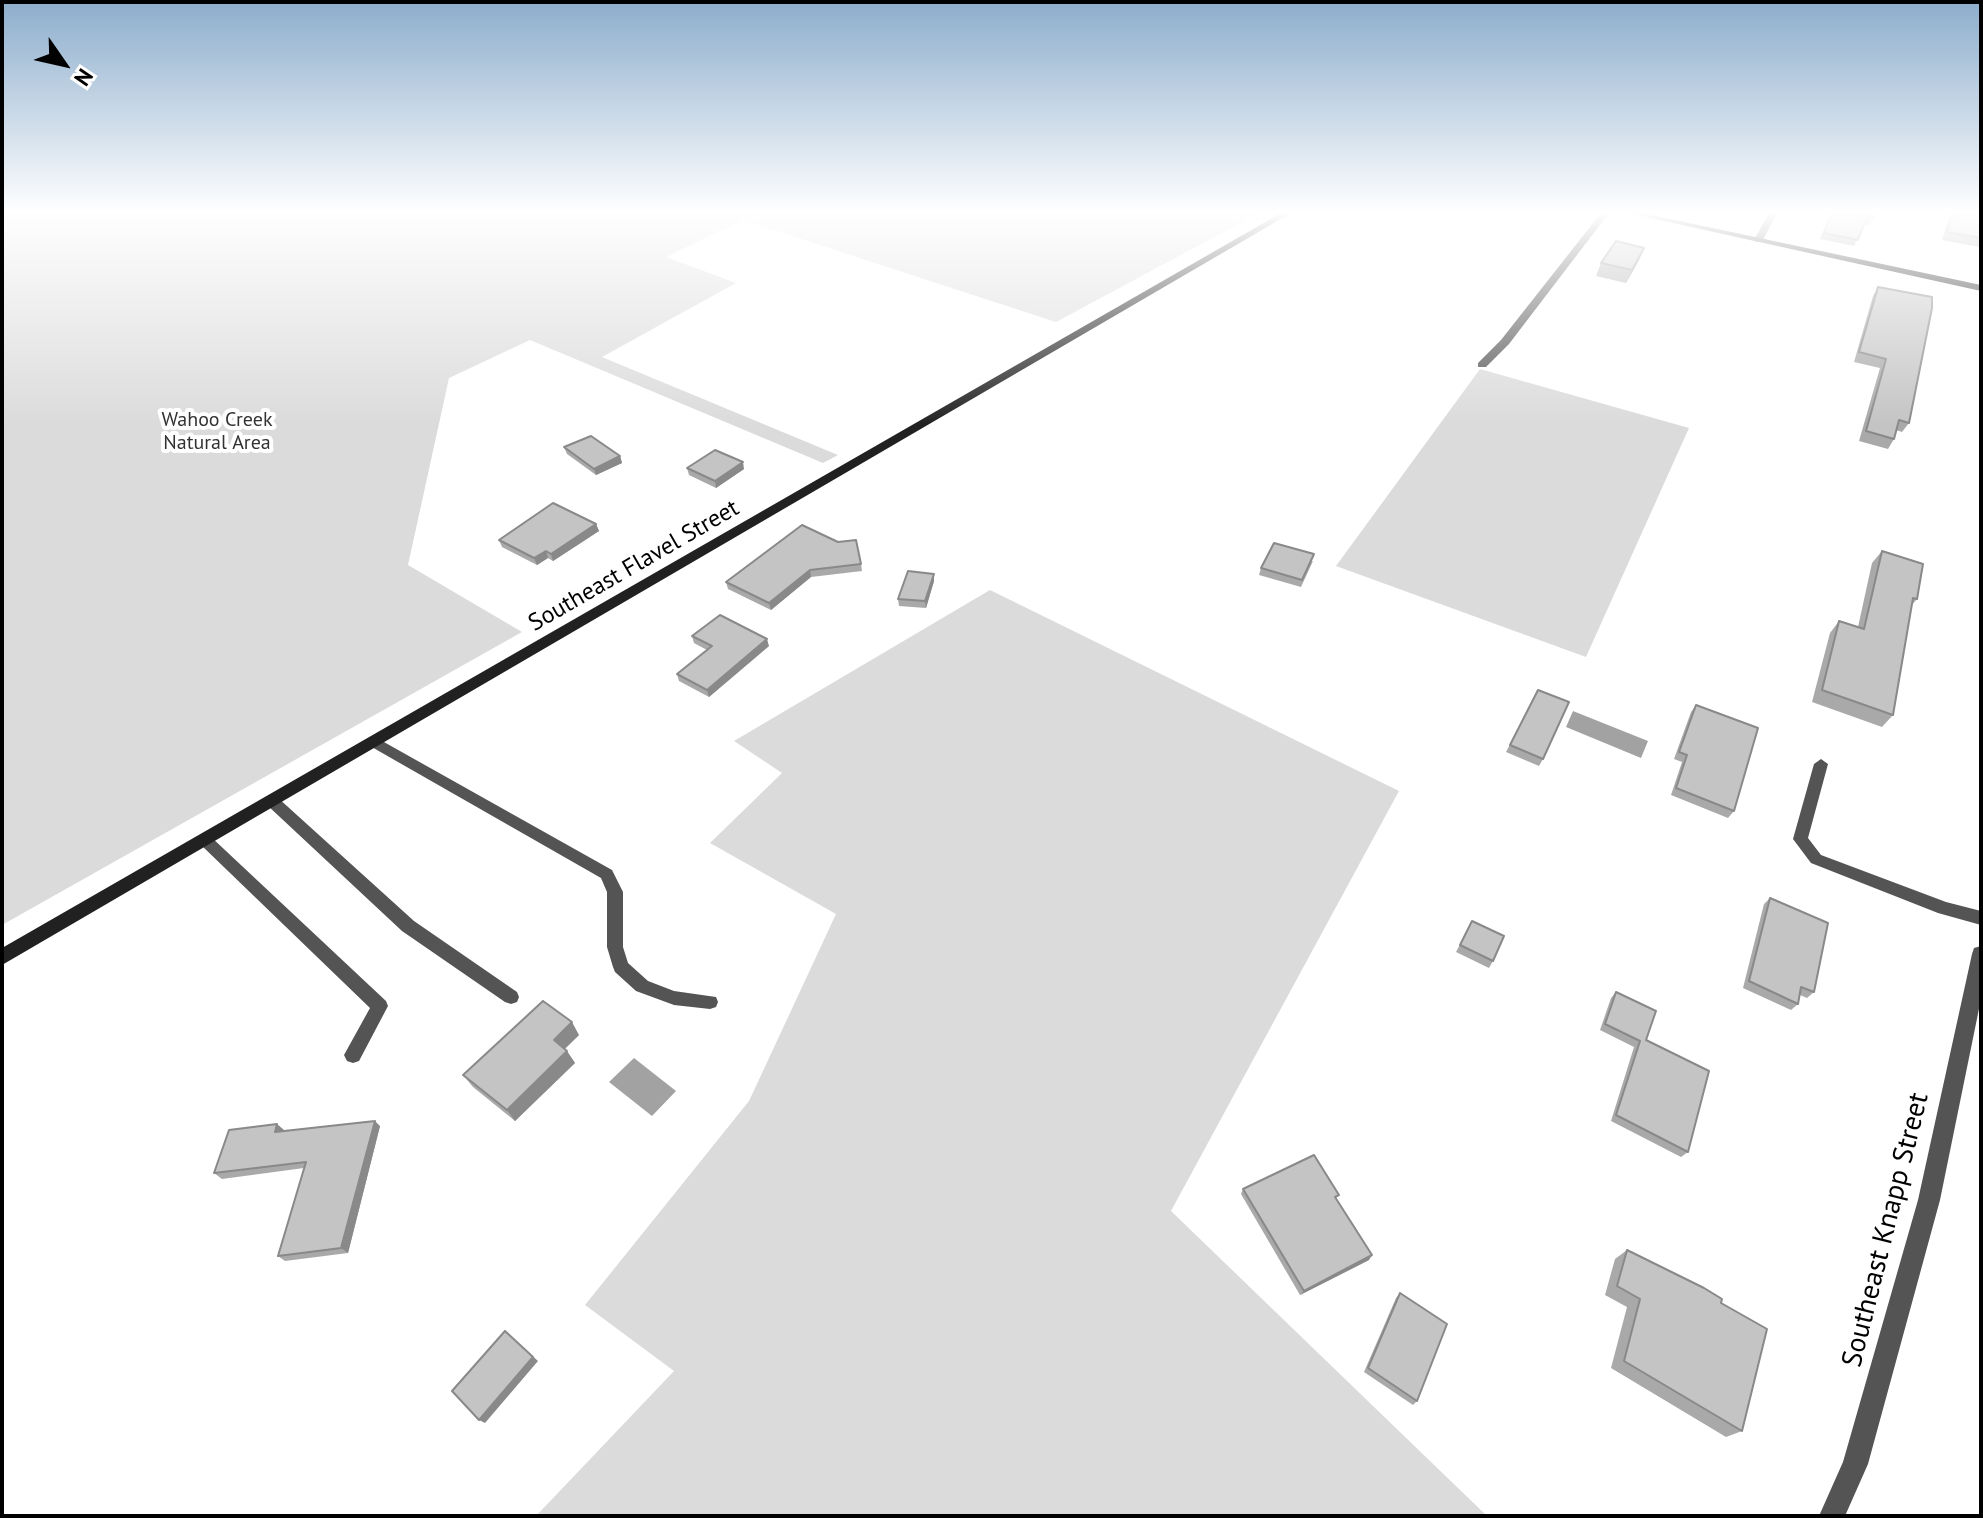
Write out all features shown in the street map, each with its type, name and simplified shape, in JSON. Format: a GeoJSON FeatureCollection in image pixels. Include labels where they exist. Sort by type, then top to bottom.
{"type":"FeatureCollection","features":[{"type":"Feature","properties":{"kind":"street","name":"Southeast Flavel Street"},"geometry":{"type":"LineString","coordinates":[[2,957],[1165,284]]}},
{"type":"Feature","properties":{"kind":"street"},"geometry":{"type":"LineString","coordinates":[[1482,365],[1505,342],[1550,284]]}},
{"type":"Feature","properties":{"kind":"street","name":"Southeast Knapp Street"},"geometry":{"type":"LineString","coordinates":[[1832,1516],[1855,1464],[1929,1200],[1981,954]]}},
{"type":"Feature","properties":{"kind":"lane"},"geometry":{"type":"LineString","coordinates":[[375,742],[607,874],[615,892],[615,947],[621,967],[642,986],[674,998],[710,1002]]}},
{"type":"Feature","properties":{"kind":"lane"},"geometry":{"type":"LineString","coordinates":[[1821,764],[1800,839],[1816,859],[1944,908],[1981,918]]}},
{"type":"Feature","properties":{"kind":"lane"},"geometry":{"type":"LineString","coordinates":[[272,801],[408,926],[511,997]]}},
{"type":"Feature","properties":{"kind":"lane"},"geometry":{"type":"LineString","coordinates":[[205,840],[380,1006],[353,1055]]}},
{"type":"Feature","properties":{"kind":"green space","name":"Wahoo Creek Natural Area"},"geometry":{"type":"Polygon","coordinates":[[[2,284],[734,284],[602,357],[838,455],[823,463],[530,340],[449,378],[408,565],[522,632],[2,925],[2,284]]]}},
{"type":"Feature","properties":{"kind":"green space","name":"Wahoo Creek Natural Area"},"geometry":{"type":"Polygon","coordinates":[[[939,284],[1127,284],[1056,322],[939,284]]]}},
{"type":"Feature","properties":{"kind":"green space"},"geometry":{"type":"Polygon","coordinates":[[[1480,369],[1689,428],[1586,657],[1336,566],[1480,369]]]}},
{"type":"Feature","properties":{"kind":"green space"},"geometry":{"type":"Polygon","coordinates":[[[990,590],[1399,791],[1171,1211],[1487,1516],[536,1516],[674,1371],[585,1305],[749,1101],[836,914],[710,843],[782,773],[734,741],[990,590]]]}},
{"type":"Feature","properties":{"kind":"shaded area"},"geometry":{"type":"Polygon","coordinates":[[[1573,711],[1648,741],[1641,758],[1566,727],[1573,711]]]}},
{"type":"Feature","properties":{"kind":"shaded area"},"geometry":{"type":"Polygon","coordinates":[[[634,1058],[676,1091],[652,1116],[609,1082],[634,1058]]]}},
{"type":"Feature","properties":{"kind":"building"},"geometry":{"type":"Polygon","coordinates":[[[1878,287],[1932,297],[1909,423],[1899,420],[1894,439],[1866,431],[1886,359],[1859,352],[1878,287]]]}},
{"type":"Feature","properties":{"kind":"building"},"geometry":{"type":"Polygon","coordinates":[[[591,436],[620,456],[594,469],[564,447],[591,436]]]}},
{"type":"Feature","properties":{"kind":"building"},"geometry":{"type":"Polygon","coordinates":[[[715,450],[743,462],[715,481],[687,468],[715,450]]]}},
{"type":"Feature","properties":{"kind":"building"},"geometry":{"type":"Polygon","coordinates":[[[553,503],[596,524],[551,554],[546,551],[534,558],[499,540],[553,503]]]}},
{"type":"Feature","properties":{"kind":"building"},"geometry":{"type":"Polygon","coordinates":[[[802,525],[838,542],[856,540],[861,564],[810,570],[769,603],[726,582],[802,525]]]}},
{"type":"Feature","properties":{"kind":"building"},"geometry":{"type":"Polygon","coordinates":[[[1274,543],[1314,554],[1302,580],[1261,568],[1274,543]]]}},
{"type":"Feature","properties":{"kind":"building"},"geometry":{"type":"Polygon","coordinates":[[[1882,551],[1923,564],[1917,599],[1913,598],[1893,715],[1822,690],[1839,621],[1864,629],[1882,551]]]}},
{"type":"Feature","properties":{"kind":"building"},"geometry":{"type":"Polygon","coordinates":[[[908,571],[934,574],[925,601],[898,599],[908,571]]]}},
{"type":"Feature","properties":{"kind":"building"},"geometry":{"type":"Polygon","coordinates":[[[720,615],[767,639],[707,690],[677,674],[712,646],[692,636],[720,615]]]}},
{"type":"Feature","properties":{"kind":"building"},"geometry":{"type":"Polygon","coordinates":[[[1538,690],[1569,702],[1543,759],[1510,745],[1538,690]]]}},
{"type":"Feature","properties":{"kind":"building"},"geometry":{"type":"Polygon","coordinates":[[[1696,705],[1758,728],[1734,811],[1676,788],[1687,755],[1679,752],[1696,705]]]}},
{"type":"Feature","properties":{"kind":"building"},"geometry":{"type":"Polygon","coordinates":[[[1770,898],[1828,923],[1814,992],[1801,987],[1798,1004],[1749,981],[1770,898]]]}},
{"type":"Feature","properties":{"kind":"building"},"geometry":{"type":"Polygon","coordinates":[[[1472,921],[1504,936],[1493,961],[1460,945],[1472,921]]]}},
{"type":"Feature","properties":{"kind":"building"},"geometry":{"type":"Polygon","coordinates":[[[1616,992],[1656,1011],[1646,1040],[1709,1071],[1688,1152],[1616,1115],[1640,1041],[1605,1024],[1616,992]]]}},
{"type":"Feature","properties":{"kind":"building"},"geometry":{"type":"Polygon","coordinates":[[[543,1001],[572,1022],[554,1040],[567,1051],[507,1110],[463,1075],[543,1001]]]}},
{"type":"Feature","properties":{"kind":"building"},"geometry":{"type":"Polygon","coordinates":[[[375,1121],[341,1248],[278,1256],[306,1162],[214,1173],[229,1130],[277,1124],[275,1132],[375,1121]]]}},
{"type":"Feature","properties":{"kind":"building"},"geometry":{"type":"Polygon","coordinates":[[[1314,1155],[1339,1195],[1335,1197],[1372,1255],[1304,1291],[1243,1189],[1314,1155]]]}},
{"type":"Feature","properties":{"kind":"building"},"geometry":{"type":"Polygon","coordinates":[[[1627,1250],[1704,1288],[1722,1299],[1721,1303],[1767,1329],[1742,1431],[1624,1361],[1640,1299],[1617,1286],[1627,1250]]]}},
{"type":"Feature","properties":{"kind":"building"},"geometry":{"type":"Polygon","coordinates":[[[1400,1293],[1447,1324],[1417,1401],[1368,1368],[1400,1293]]]}},
{"type":"Feature","properties":{"kind":"building"},"geometry":{"type":"Polygon","coordinates":[[[505,1331],[533,1357],[479,1420],[452,1391],[505,1331]]]}}]}
